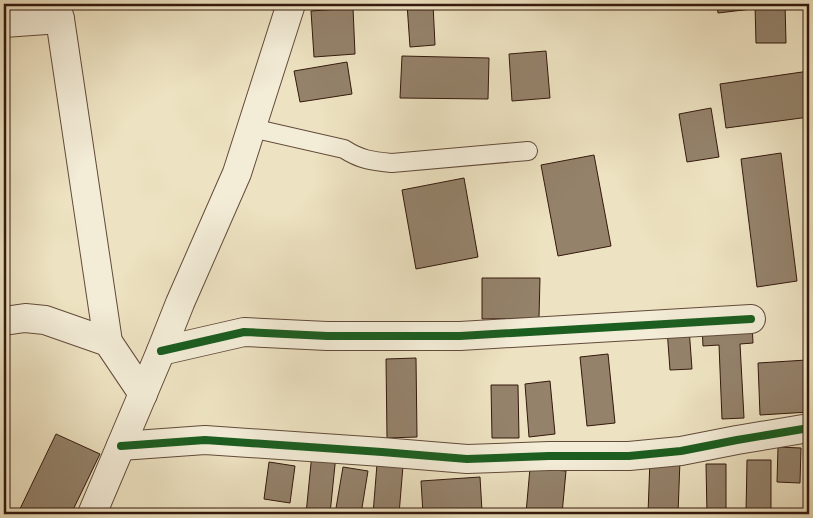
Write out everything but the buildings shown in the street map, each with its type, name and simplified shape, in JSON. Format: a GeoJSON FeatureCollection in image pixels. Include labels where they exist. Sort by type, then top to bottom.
{"type":"FeatureCollection","features":[{"type":"Feature","properties":{"kind":"street"},"geometry":{"type":"LineString","coordinates":[[92,514],[180,303],[237,173],[291,4]]}},
{"type":"Feature","properties":{"kind":"street"},"geometry":{"type":"LineString","coordinates":[[4,23],[58,12],[108,342],[143,394]]}},
{"type":"Feature","properties":{"kind":"street"},"geometry":{"type":"LineString","coordinates":[[4,321],[25,318],[45,320],[108,342]]}},
{"type":"Feature","properties":{"kind":"street"},"geometry":{"type":"LineString","coordinates":[[160,351],[244,332],[327,336],[460,336],[751,319]]}},
{"type":"Feature","properties":{"kind":"street"},"geometry":{"type":"LineString","coordinates":[[121,446],[205,440],[382,452],[467,460],[549,456],[629,456],[681,451],[809,428]]}},
{"type":"Feature","properties":{"kind":"lane"},"geometry":{"type":"LineString","coordinates":[[252,128],[344,149],[356,157],[373,162],[392,163],[528,151]]}},
{"type":"Feature","properties":{"kind":"cycle path"},"geometry":{"type":"LineString","coordinates":[[161,351],[244,332],[327,336],[460,336],[751,319]]}},
{"type":"Feature","properties":{"kind":"cycle path"},"geometry":{"type":"LineString","coordinates":[[121,446],[205,440],[467,459],[629,456],[681,451],[809,428]]}}]}
